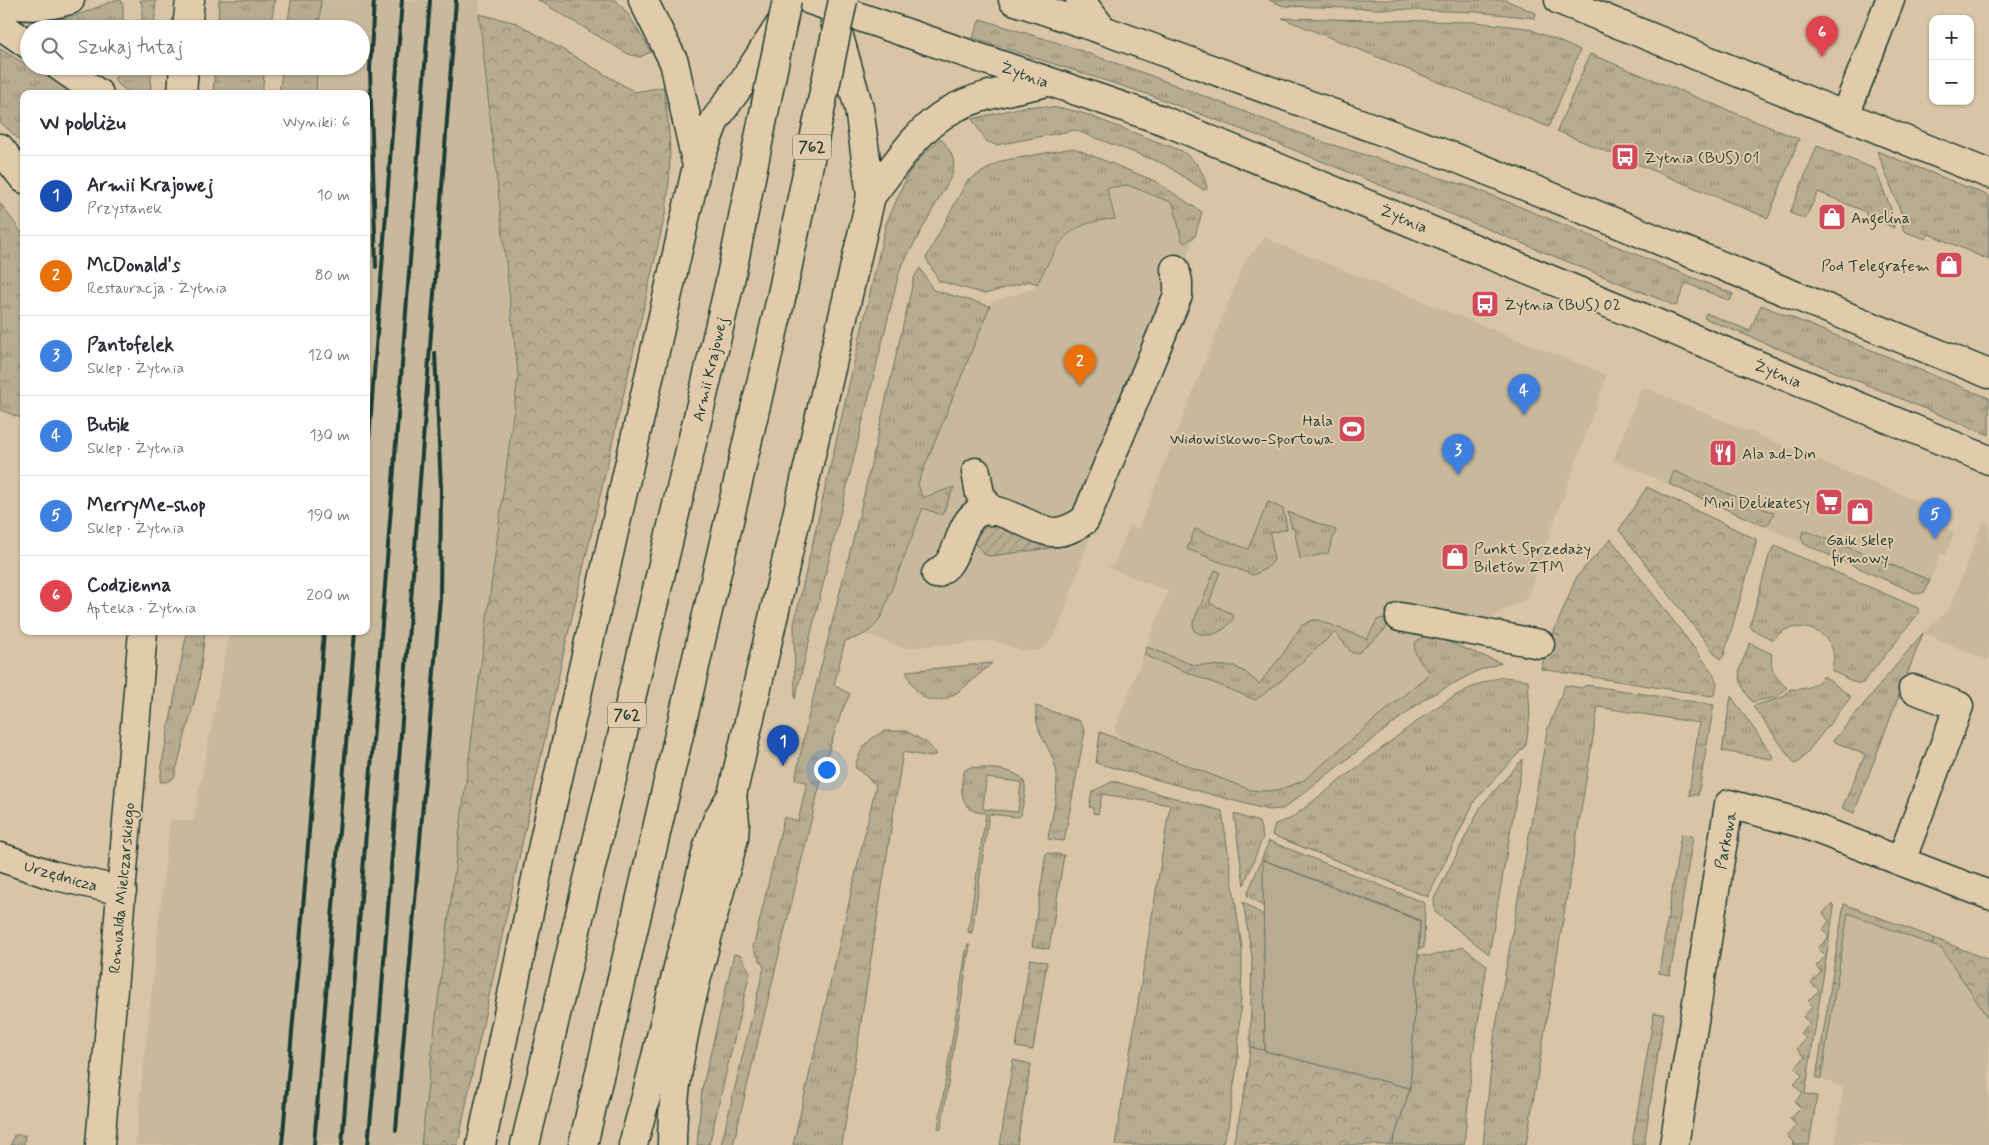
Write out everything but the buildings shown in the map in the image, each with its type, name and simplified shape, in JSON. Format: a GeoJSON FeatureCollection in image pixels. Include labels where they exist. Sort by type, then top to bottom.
{"type":"FeatureCollection","features":[{"type":"Feature","properties":{"kind":"main road"},"geometry":{"type":"LineString","coordinates":[[0,3],[15,6],[49,4],[70,0]]}},
{"type":"Feature","properties":{"kind":"main road"},"geometry":{"type":"LineString","coordinates":[[188,20],[190,0]]}},
{"type":"Feature","properties":{"kind":"main road"},"geometry":{"type":"LineString","coordinates":[[643,0],[674,62],[697,166]]}},
{"type":"Feature","properties":{"kind":"main road","name":"Armii Krajowej"},"geometry":{"type":"LineString","coordinates":[[525,1145],[729,286],[787,0]]}},
{"type":"Feature","properties":{"kind":"main road"},"geometry":{"type":"LineString","coordinates":[[481,1145],[544,840],[697,166],[715,120],[744,80],[796,0]]}},
{"type":"Feature","properties":{"kind":"main road"},"geometry":{"type":"LineString","coordinates":[[1013,0],[1104,30],[1456,158],[1989,374]]}},
{"type":"Feature","properties":{"kind":"main road"},"geometry":{"type":"LineString","coordinates":[[1080,0],[1104,30]]}},
{"type":"Feature","properties":{"kind":"main road"},"geometry":{"type":"LineString","coordinates":[[1559,0],[1989,174]]}},
{"type":"Feature","properties":{"kind":"main road"},"geometry":{"type":"LineString","coordinates":[[1845,115],[1890,0]]}},
{"type":"Feature","properties":{"kind":"main road"},"geometry":{"type":"LineString","coordinates":[[633,1145],[708,846],[718,818],[732,795],[871,196],[859,108],[829,2]]}},
{"type":"Feature","properties":{"kind":"main road","name":"Żytnia"},"geometry":{"type":"LineString","coordinates":[[829,2],[1047,82],[1171,124],[1989,460]]}},
{"type":"Feature","properties":{"kind":"main road","name":"762"},"geometry":{"type":"LineString","coordinates":[[583,1145],[782,294],[829,2]]}},
{"type":"Feature","properties":{"kind":"main road"},"geometry":{"type":"LineString","coordinates":[[0,25],[20,39]]}},
{"type":"Feature","properties":{"kind":"main road"},"geometry":{"type":"LineString","coordinates":[[72,75],[92,90]]}},
{"type":"Feature","properties":{"kind":"main road"},"geometry":{"type":"LineString","coordinates":[[182,90],[183,75]]}},
{"type":"Feature","properties":{"kind":"main road"},"geometry":{"type":"LineString","coordinates":[[871,196],[920,135],[948,112],[977,99],[1047,82]]}},
{"type":"Feature","properties":{"kind":"main road"},"geometry":{"type":"LineString","coordinates":[[0,148],[20,174]]}},
{"type":"Feature","properties":{"kind":"main road"},"geometry":{"type":"LineString","coordinates":[[936,574],[948,564],[973,515],[985,509],[999,512],[1055,533],[1071,529],[1085,520],[1185,303],[1178,295],[1178,282],[1174,269]]}},
{"type":"Feature","properties":{"kind":"main road"},"geometry":{"type":"LineString","coordinates":[[976,472],[980,494],[991,511]]}},
{"type":"Feature","properties":{"kind":"main road"},"geometry":{"type":"LineString","coordinates":[[1400,617],[1540,644]]}},
{"type":"Feature","properties":{"kind":"main road","name":"Romualda Mielczarskiego"},"geometry":{"type":"LineString","coordinates":[[100,1145],[143,635]]}},
{"type":"Feature","properties":{"kind":"main road"},"geometry":{"type":"LineString","coordinates":[[1901,860],[1959,706],[1913,689]]}},
{"type":"Feature","properties":{"kind":"main road"},"geometry":{"type":"LineString","coordinates":[[672,1145],[673,1100],[676,1075],[690,1007],[734,838],[735,822],[732,795]]}},
{"type":"Feature","properties":{"kind":"main road","name":"Parkowa"},"geometry":{"type":"LineString","coordinates":[[1674,1145],[1729,804],[1801,823],[1989,894]]}},
{"type":"Feature","properties":{"kind":"main road","name":"Urzędnicza"},"geometry":{"type":"LineString","coordinates":[[0,856],[52,875],[122,891]]}},
{"type":"Feature","properties":{"kind":"shaded area"},"geometry":{"type":"Polygon","coordinates":[[[480,0],[479,14],[517,379],[421,1145],[135,1145],[170,819],[193,822],[229,635],[370,635],[370,90],[285,90],[287,75],[370,75],[370,20],[293,20],[295,1],[480,0]]]}},
{"type":"Feature","properties":{"kind":"shaded area"},"geometry":{"type":"Polygon","coordinates":[[[1127,185],[1174,204],[1182,241],[1186,243],[1195,236],[1181,271],[1194,277],[1093,528],[1059,627],[1051,640],[1042,649],[1034,651],[1021,650],[994,641],[903,648],[865,634],[875,628],[881,617],[924,508],[942,515],[953,488],[921,498],[918,483],[991,302],[1035,288],[1055,252],[1070,232],[1092,222],[1115,219],[1107,188],[1127,185]]]}},
{"type":"Feature","properties":{"kind":"shaded area"},"geometry":{"type":"Polygon","coordinates":[[[1264,238],[1607,375],[1527,598],[1499,613],[1491,620],[1483,621],[1467,616],[1456,645],[1439,672],[1430,673],[1304,780],[1275,791],[1266,792],[1251,790],[1121,740],[1114,731],[1168,591],[1106,567],[1114,565],[1130,524],[1138,530],[1244,263],[1264,238]]]}},
{"type":"Feature","properties":{"kind":"shaded area"},"geometry":{"type":"Polygon","coordinates":[[[1642,387],[1922,503],[1916,516],[1955,532],[1945,555],[1941,554],[1925,592],[1918,594],[1613,460],[1642,387]]]}},
{"type":"Feature","properties":{"kind":"shaded area"},"geometry":{"type":"Polygon","coordinates":[[[1983,522],[1989,524],[1989,661],[1923,633],[1949,609],[1983,522]]]}},
{"type":"Feature","properties":{"kind":"shaded area"},"geometry":{"type":"Polygon","coordinates":[[[1848,913],[1942,949],[1989,1020],[1989,1145],[1835,1145],[1843,1088],[1821,1078],[1848,913]]]}},
{"type":"Feature","properties":{"kind":"green space"},"geometry":{"type":"Polygon","coordinates":[[[116,0],[121,0],[123,6],[123,20],[50,20],[70,18],[116,0]]]}},
{"type":"Feature","properties":{"kind":"green space"},"geometry":{"type":"Polygon","coordinates":[[[140,0],[156,0],[155,20],[142,20],[140,0]]]}},
{"type":"Feature","properties":{"kind":"green space"},"geometry":{"type":"Polygon","coordinates":[[[219,0],[275,0],[272,20],[218,20],[219,0]]]}},
{"type":"Feature","properties":{"kind":"green space"},"geometry":{"type":"Polygon","coordinates":[[[291,0],[321,0],[320,20],[288,20],[291,0]]]}},
{"type":"Feature","properties":{"kind":"green space"},"geometry":{"type":"Polygon","coordinates":[[[538,0],[616,0],[630,17],[651,52],[640,57],[628,54],[538,0]]]}},
{"type":"Feature","properties":{"kind":"green space"},"geometry":{"type":"Polygon","coordinates":[[[1269,0],[1505,0],[1536,13],[1535,18],[1477,12],[1284,6],[1269,0]]]}},
{"type":"Feature","properties":{"kind":"green space"},"geometry":{"type":"Polygon","coordinates":[[[479,14],[517,23],[635,92],[663,87],[668,119],[670,164],[666,211],[562,660],[458,1145],[421,1145],[518,376],[479,14]]]}},
{"type":"Feature","properties":{"kind":"green space"},"geometry":{"type":"Polygon","coordinates":[[[1282,18],[1476,22],[1527,28],[1580,50],[1549,127],[1282,18]]]}},
{"type":"Feature","properties":{"kind":"green space"},"geometry":{"type":"Polygon","coordinates":[[[980,19],[1065,45],[1149,75],[1323,142],[1474,188],[1733,294],[1730,301],[1686,283],[1676,306],[1277,143],[1150,95],[973,38],[980,19]]]}},
{"type":"Feature","properties":{"kind":"green space"},"geometry":{"type":"Polygon","coordinates":[[[0,49],[20,61],[20,75],[44,75],[70,90],[20,90],[20,140],[0,122],[0,49]]]}},
{"type":"Feature","properties":{"kind":"green space"},"geometry":{"type":"Polygon","coordinates":[[[1590,54],[1799,139],[1768,218],[1557,131],[1590,54]]]}},
{"type":"Feature","properties":{"kind":"green space"},"geometry":{"type":"Polygon","coordinates":[[[117,75],[151,75],[150,90],[126,90],[114,80],[117,75]]]}},
{"type":"Feature","properties":{"kind":"green space"},"geometry":{"type":"Polygon","coordinates":[[[214,75],[264,75],[262,90],[213,90],[214,75]]]}},
{"type":"Feature","properties":{"kind":"green space"},"geometry":{"type":"Polygon","coordinates":[[[282,75],[317,75],[316,90],[280,90],[282,75]]]}},
{"type":"Feature","properties":{"kind":"green space"},"geometry":{"type":"Polygon","coordinates":[[[1037,106],[1082,113],[1182,151],[1199,167],[1207,189],[1204,190],[1164,164],[1075,130],[996,145],[986,141],[972,119],[1023,107],[1037,106]]]}},
{"type":"Feature","properties":{"kind":"green space"},"geometry":{"type":"Polygon","coordinates":[[[941,138],[953,159],[952,175],[900,269],[795,699],[794,624],[886,224],[908,174],[922,156],[941,138]]]}},
{"type":"Feature","properties":{"kind":"green space"},"geometry":{"type":"Polygon","coordinates":[[[1817,146],[1875,169],[1891,209],[1894,228],[1866,215],[1866,212],[1818,192],[1805,219],[1790,213],[1817,146]]]}},
{"type":"Feature","properties":{"kind":"green space"},"geometry":{"type":"Polygon","coordinates":[[[1073,148],[1155,181],[1202,212],[1195,236],[1185,243],[1182,241],[1173,203],[1127,185],[1107,188],[1115,219],[1098,221],[1074,230],[1065,238],[1051,257],[1037,284],[1029,281],[985,294],[939,281],[926,258],[967,181],[1001,161],[1073,148]]]}},
{"type":"Feature","properties":{"kind":"green space"},"geometry":{"type":"Polygon","coordinates":[[[1877,151],[1989,196],[1989,260],[1929,234],[1926,239],[1903,231],[1902,215],[1877,151]]]}},
{"type":"Feature","properties":{"kind":"green space"},"geometry":{"type":"Polygon","coordinates":[[[0,203],[20,230],[20,418],[0,410],[0,203]]]}},
{"type":"Feature","properties":{"kind":"green space"},"geometry":{"type":"Polygon","coordinates":[[[920,268],[933,290],[990,306],[918,483],[922,498],[954,487],[942,515],[923,508],[878,622],[866,633],[845,641],[834,685],[850,694],[841,713],[826,759],[733,1145],[721,1145],[764,967],[753,948],[784,817],[798,821],[807,782],[795,780],[809,714],[859,516],[914,278],[920,268]]]}},
{"type":"Feature","properties":{"kind":"green space"},"geometry":{"type":"Polygon","coordinates":[[[1761,305],[1989,398],[1989,435],[1704,318],[1706,313],[1750,331],[1761,305]]]}},
{"type":"Feature","properties":{"kind":"green space"},"geometry":{"type":"Polygon","coordinates":[[[1674,471],[1774,513],[1769,523],[1764,526],[1669,484],[1674,471]]]}},
{"type":"Feature","properties":{"kind":"green space"},"geometry":{"type":"Polygon","coordinates":[[[1647,487],[1756,539],[1724,655],[1721,659],[1619,530],[1647,487]]]}},
{"type":"Feature","properties":{"kind":"green space"},"geometry":{"type":"Polygon","coordinates":[[[1268,502],[1283,509],[1287,529],[1270,533],[1274,560],[1262,571],[1253,575],[1187,549],[1195,529],[1248,549],[1268,502]]]}},
{"type":"Feature","properties":{"kind":"green space"},"geometry":{"type":"Polygon","coordinates":[[[1288,512],[1336,530],[1328,553],[1300,559],[1294,528],[1292,529],[1288,512]]]}},
{"type":"Feature","properties":{"kind":"green space"},"geometry":{"type":"Polygon","coordinates":[[[985,524],[1093,528],[1088,535],[1066,546],[991,556],[985,555],[971,539],[979,528],[985,524]]]}},
{"type":"Feature","properties":{"kind":"green space"},"geometry":{"type":"Polygon","coordinates":[[[1804,530],[1930,580],[1925,592],[1918,594],[1804,544],[1801,537],[1804,530]]]}},
{"type":"Feature","properties":{"kind":"green space"},"geometry":{"type":"Polygon","coordinates":[[[1611,539],[1713,673],[1717,683],[1715,694],[1712,696],[1541,669],[1550,634],[1553,634],[1577,576],[1611,539]]]}},
{"type":"Feature","properties":{"kind":"green space"},"geometry":{"type":"Polygon","coordinates":[[[1775,546],[1918,608],[1918,614],[1863,683],[1856,683],[1832,671],[1834,657],[1832,648],[1829,642],[1819,633],[1805,628],[1792,628],[1781,632],[1773,640],[1753,630],[1750,626],[1769,556],[1775,546]]]}},
{"type":"Feature","properties":{"kind":"green space"},"geometry":{"type":"Polygon","coordinates":[[[1215,570],[1220,572],[1209,603],[1231,613],[1234,617],[1222,630],[1211,635],[1205,635],[1194,631],[1193,623],[1215,570]]]}},
{"type":"Feature","properties":{"kind":"green space"},"geometry":{"type":"Polygon","coordinates":[[[1384,618],[1387,626],[1385,630],[1358,653],[1352,653],[1335,632],[1282,680],[1256,700],[1144,655],[1147,647],[1193,665],[1234,666],[1245,672],[1259,684],[1283,654],[1301,626],[1313,620],[1319,620],[1367,639],[1377,620],[1384,618]]]}},
{"type":"Feature","properties":{"kind":"green space"},"geometry":{"type":"Polygon","coordinates":[[[1923,633],[1854,813],[1842,808],[1865,755],[1833,741],[1923,633]]]}},
{"type":"Feature","properties":{"kind":"green space"},"geometry":{"type":"Polygon","coordinates":[[[186,635],[205,635],[199,683],[174,778],[166,782],[160,782],[186,635]]]}},
{"type":"Feature","properties":{"kind":"green space"},"geometry":{"type":"Polygon","coordinates":[[[1430,635],[1501,663],[1477,671],[1426,698],[1283,809],[1268,810],[1096,763],[1100,732],[1251,790],[1272,791],[1290,786],[1304,780],[1430,673],[1417,657],[1415,646],[1416,642],[1421,638],[1430,635]]]}},
{"type":"Feature","properties":{"kind":"green space"},"geometry":{"type":"Polygon","coordinates":[[[1750,643],[1772,654],[1771,660],[1774,673],[1787,688],[1777,697],[1752,702],[1742,685],[1739,673],[1740,667],[1750,643]]]}},
{"type":"Feature","properties":{"kind":"green space"},"geometry":{"type":"Polygon","coordinates":[[[992,663],[958,692],[935,701],[925,698],[915,688],[906,671],[992,663]]]}},
{"type":"Feature","properties":{"kind":"green space"},"geometry":{"type":"Polygon","coordinates":[[[1824,676],[1851,697],[1801,760],[1795,764],[1753,706],[1783,697],[1790,689],[1809,687],[1817,683],[1824,676]]]}},
{"type":"Feature","properties":{"kind":"green space"},"geometry":{"type":"Polygon","coordinates":[[[1503,677],[1528,680],[1530,715],[1526,745],[1475,800],[1428,897],[1272,835],[1275,824],[1290,819],[1410,726],[1439,706],[1469,688],[1503,677]]]}},
{"type":"Feature","properties":{"kind":"green space"},"geometry":{"type":"Polygon","coordinates":[[[1565,685],[1581,688],[1587,685],[1714,705],[1698,795],[1689,795],[1699,723],[1598,707],[1526,1145],[1483,1145],[1494,1038],[1547,731],[1565,685]]]}},
{"type":"Feature","properties":{"kind":"green space"},"geometry":{"type":"Polygon","coordinates":[[[1731,696],[1772,755],[1771,759],[1722,751],[1731,696]]]}},
{"type":"Feature","properties":{"kind":"green space"},"geometry":{"type":"Polygon","coordinates":[[[1036,706],[1080,721],[1085,731],[1064,841],[1048,839],[1057,777],[1053,760],[1037,724],[1036,706]]]}},
{"type":"Feature","properties":{"kind":"green space"},"geometry":{"type":"Polygon","coordinates":[[[886,731],[906,731],[927,743],[937,754],[931,757],[903,752],[842,1145],[793,1145],[876,785],[855,767],[859,755],[866,744],[874,737],[886,731]]]}},
{"type":"Feature","properties":{"kind":"green space"},"geometry":{"type":"Polygon","coordinates":[[[1523,759],[1489,954],[1435,912],[1434,899],[1481,806],[1523,759]]]}},
{"type":"Feature","properties":{"kind":"green space"},"geometry":{"type":"Polygon","coordinates":[[[971,767],[1012,772],[1023,780],[1025,787],[1021,815],[1018,817],[989,814],[972,933],[968,932],[986,813],[969,808],[963,798],[962,780],[965,770],[971,767]],[[986,778],[983,809],[1018,812],[1021,782],[986,778]]]}},
{"type":"Feature","properties":{"kind":"green space"},"geometry":{"type":"Polygon","coordinates":[[[1113,781],[1222,811],[1242,948],[1242,972],[1238,1058],[1228,1126],[1222,1145],[1115,1145],[1170,805],[1102,794],[1098,814],[1093,813],[1093,808],[1089,807],[1092,792],[1113,781]]]}},
{"type":"Feature","properties":{"kind":"green space"},"geometry":{"type":"Polygon","coordinates":[[[1234,814],[1259,822],[1263,837],[1244,885],[1234,814]]]}},
{"type":"Feature","properties":{"kind":"green space"},"geometry":{"type":"Polygon","coordinates":[[[1681,834],[1693,837],[1670,975],[1659,973],[1681,834]]]}},
{"type":"Feature","properties":{"kind":"green space"},"geometry":{"type":"Polygon","coordinates":[[[1269,841],[1425,903],[1424,948],[1419,948],[1420,920],[1264,860],[1264,907],[1247,895],[1269,841]]]}},
{"type":"Feature","properties":{"kind":"green space"},"geometry":{"type":"Polygon","coordinates":[[[1046,853],[1064,855],[1049,949],[1032,946],[1046,853]]]}},
{"type":"Feature","properties":{"kind":"green space"},"geometry":{"type":"Polygon","coordinates":[[[1263,860],[1420,921],[1410,1088],[1265,1051],[1263,860]]]}},
{"type":"Feature","properties":{"kind":"green space"},"geometry":{"type":"Polygon","coordinates":[[[1243,902],[1264,916],[1265,1051],[1250,1047],[1252,957],[1243,902]]]}},
{"type":"Feature","properties":{"kind":"green space"},"geometry":{"type":"Polygon","coordinates":[[[1832,904],[1834,907],[1805,1094],[1817,1096],[1809,1145],[1792,1145],[1794,1143],[1787,1136],[1796,1125],[1790,1119],[1801,1108],[1795,1102],[1803,1093],[1794,1085],[1802,1075],[1795,1068],[1805,1057],[1797,1049],[1806,1038],[1800,1033],[1810,1023],[1803,1017],[1813,1006],[1808,1001],[1819,990],[1811,983],[1821,972],[1816,966],[1826,956],[1818,948],[1829,937],[1823,930],[1829,921],[1823,913],[1832,904]]]}},
{"type":"Feature","properties":{"kind":"green space"},"geometry":{"type":"Polygon","coordinates":[[[1844,904],[1934,938],[1932,945],[1848,913],[1821,1078],[1816,1078],[1844,904]]]}},
{"type":"Feature","properties":{"kind":"green space"},"geometry":{"type":"Polygon","coordinates":[[[1934,938],[1989,960],[1989,1020],[1942,949],[1932,945],[1934,938]]]}},
{"type":"Feature","properties":{"kind":"green space"},"geometry":{"type":"Polygon","coordinates":[[[967,945],[970,945],[941,1129],[938,1128],[967,945]]]}},
{"type":"Feature","properties":{"kind":"green space"},"geometry":{"type":"Polygon","coordinates":[[[1463,947],[1487,965],[1473,1054],[1464,1145],[1392,1145],[1410,1088],[1418,955],[1432,956],[1463,947]]]}},
{"type":"Feature","properties":{"kind":"green space"},"geometry":{"type":"Polygon","coordinates":[[[734,954],[740,955],[750,972],[709,1145],[697,1145],[702,1089],[734,954]]]}},
{"type":"Feature","properties":{"kind":"green space"},"geometry":{"type":"Polygon","coordinates":[[[1030,959],[1047,962],[1033,1050],[1016,1047],[1030,959]]]}},
{"type":"Feature","properties":{"kind":"green space"},"geometry":{"type":"Polygon","coordinates":[[[1654,1013],[1664,1014],[1644,1145],[1632,1145],[1654,1013]]]}},
{"type":"Feature","properties":{"kind":"green space"},"geometry":{"type":"Polygon","coordinates":[[[1250,1047],[1410,1088],[1392,1145],[1233,1145],[1247,1081],[1250,1047]]]}},
{"type":"Feature","properties":{"kind":"green space"},"geometry":{"type":"Polygon","coordinates":[[[1013,1060],[1031,1064],[1017,1145],[1000,1145],[1013,1060]]]}},
{"type":"Feature","properties":{"kind":"green space"},"geometry":{"type":"Polygon","coordinates":[[[14,1135],[25,1135],[24,1145],[11,1145],[14,1135]]]}},
{"type":"Feature","properties":{"kind":"railway"},"geometry":{"type":"LineString","coordinates":[[374,0],[370,70],[376,267]]}},
{"type":"Feature","properties":{"kind":"railway"},"geometry":{"type":"LineString","coordinates":[[370,427],[402,0]]}},
{"type":"Feature","properties":{"kind":"railway"},"geometry":{"type":"LineString","coordinates":[[342,1145],[430,0]]}},
{"type":"Feature","properties":{"kind":"railway"},"geometry":{"type":"LineString","coordinates":[[368,1145],[378,1041],[456,0]]}},
{"type":"Feature","properties":{"kind":"railway"},"geometry":{"type":"LineString","coordinates":[[396,1130],[440,599],[441,489],[435,353]]}},
{"type":"Feature","properties":{"kind":"railway"},"geometry":{"type":"LineString","coordinates":[[282,1145],[305,885],[324,635]]}},
{"type":"Feature","properties":{"kind":"railway"},"geometry":{"type":"LineString","coordinates":[[314,1145],[355,635]]}},
{"type":"Feature","properties":{"kind":"place","name":"Codzienna"},"geometry":{"type":"Point","coordinates":[1822,57]}},
{"type":"Feature","properties":{"kind":"place","name":"Żytnia (BUS) 01"},"geometry":{"type":"Point","coordinates":[1625,157]}},
{"type":"Feature","properties":{"kind":"place","name":"Angelina"},"geometry":{"type":"Point","coordinates":[1832,217]}},
{"type":"Feature","properties":{"kind":"place","name":"Pod Telegrafem"},"geometry":{"type":"Point","coordinates":[1949,265]}},
{"type":"Feature","properties":{"kind":"place","name":"Żytnia (BUS) 02"},"geometry":{"type":"Point","coordinates":[1485,304]}},
{"type":"Feature","properties":{"kind":"place","name":"McDonald's"},"geometry":{"type":"Point","coordinates":[1080,386]}},
{"type":"Feature","properties":{"kind":"place","name":"Butik"},"geometry":{"type":"Point","coordinates":[1524,415]}},
{"type":"Feature","properties":{"kind":"place","name":"Hala Widowiskowo-Sportowa"},"geometry":{"type":"Point","coordinates":[1352,429]}},
{"type":"Feature","properties":{"kind":"place","name":"Ala ad-Din"},"geometry":{"type":"Point","coordinates":[1723,453]}},
{"type":"Feature","properties":{"kind":"place","name":"Pantofelek"},"geometry":{"type":"Point","coordinates":[1458,475]}},
{"type":"Feature","properties":{"kind":"place","name":"Mini Delikatesy"},"geometry":{"type":"Point","coordinates":[1829,502]}},
{"type":"Feature","properties":{"kind":"place","name":"Gaik sklep firmowy"},"geometry":{"type":"Point","coordinates":[1860,512]}},
{"type":"Feature","properties":{"kind":"place","name":"MerryMe-shop"},"geometry":{"type":"Point","coordinates":[1935,539]}},
{"type":"Feature","properties":{"kind":"place","name":"Punkt Sprzedaży Biletów ZTM"},"geometry":{"type":"Point","coordinates":[1455,557]}},
{"type":"Feature","properties":{"kind":"place","name":"Armii Krajowej"},"geometry":{"type":"Point","coordinates":[783,766]}}]}
